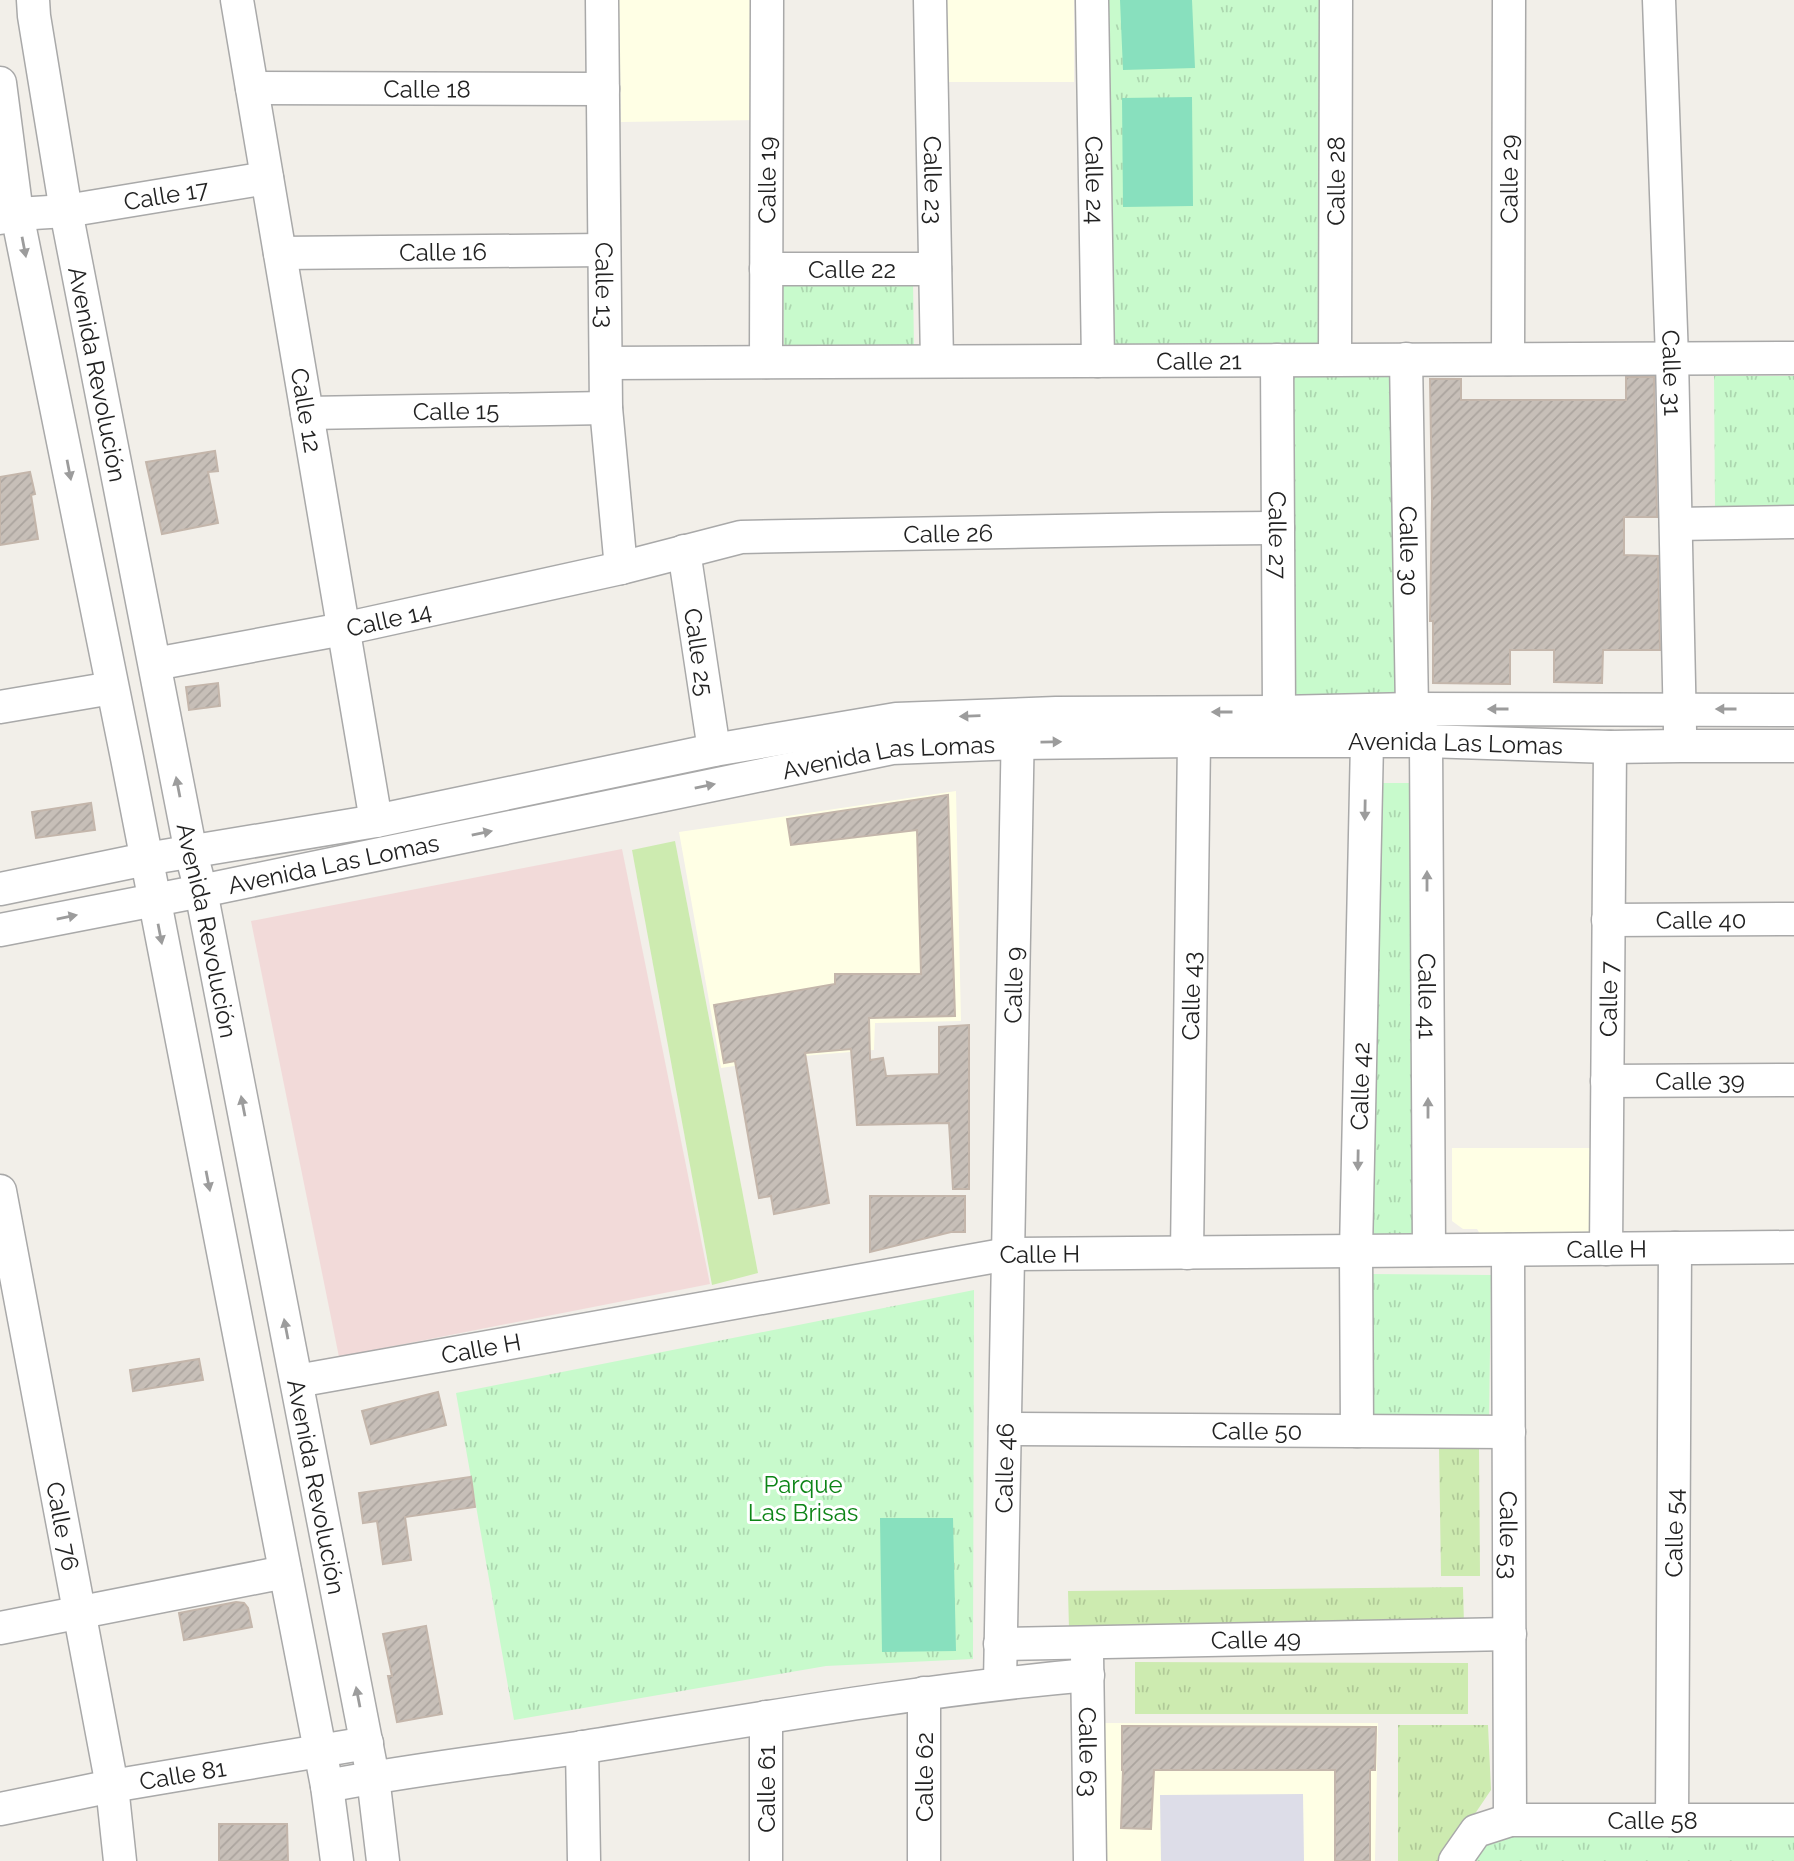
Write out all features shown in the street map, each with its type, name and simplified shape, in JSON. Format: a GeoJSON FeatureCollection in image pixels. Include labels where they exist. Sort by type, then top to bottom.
{"type":"FeatureCollection","features":[{"type":"Feature","properties":{"kind":"street","name":"Avenida Revolución"},"geometry":{"type":"LineString","coordinates":[[33,0],[66,211],[367,1743],[383,1861]]}},
{"type":"Feature","properties":{"kind":"street","name":"Calle 12"},"geometry":{"type":"LineString","coordinates":[[237,0],[376,821]]}},
{"type":"Feature","properties":{"kind":"street","name":"Calle 13"},"geometry":{"type":"LineString","coordinates":[[602,0],[606,408],[621,568]]}},
{"type":"Feature","properties":{"kind":"street","name":"Calle 19"},"geometry":{"type":"LineString","coordinates":[[766,362],[767,0]]}},
{"type":"Feature","properties":{"kind":"street","name":"Calle 23"},"geometry":{"type":"LineString","coordinates":[[930,0],[937,361]]}},
{"type":"Feature","properties":{"kind":"street","name":"Calle 24"},"geometry":{"type":"LineString","coordinates":[[1092,0],[1098,360]]}},
{"type":"Feature","properties":{"kind":"street","name":"Calle 28"},"geometry":{"type":"LineString","coordinates":[[1335,359],[1336,0]]}},
{"type":"Feature","properties":{"kind":"street","name":"Calle 29"},"geometry":{"type":"LineString","coordinates":[[1508,359],[1509,0]]}},
{"type":"Feature","properties":{"kind":"street","name":"Calle 31"},"geometry":{"type":"LineString","coordinates":[[1659,0],[1672,358],[1680,746]]}},
{"type":"Feature","properties":{"kind":"street","name":"Avenida Revolución"},"geometry":{"type":"LineString","coordinates":[[0,83],[8,216],[113,688],[327,1786],[337,1861]]}},
{"type":"Feature","properties":{"kind":"street","name":"Calle 18"},"geometry":{"type":"LineString","coordinates":[[252,88],[603,89]]}},
{"type":"Feature","properties":{"kind":"street","name":"Calle 17"},"geometry":{"type":"LineString","coordinates":[[8,216],[66,211],[267,178]]}},
{"type":"Feature","properties":{"kind":"street","name":"Calle 16"},"geometry":{"type":"LineString","coordinates":[[280,253],[604,250]]}},
{"type":"Feature","properties":{"kind":"street","name":"Calle 22"},"geometry":{"type":"LineString","coordinates":[[766,269],[935,269]]}},
{"type":"Feature","properties":{"kind":"street","name":"Calle 21"},"geometry":{"type":"LineString","coordinates":[[606,363],[1794,358]]}},
{"type":"Feature","properties":{"kind":"street","name":"Calle 30"},"geometry":{"type":"LineString","coordinates":[[1406,359],[1412,709],[1426,741]]}},
{"type":"Feature","properties":{"kind":"street","name":"Calle 27"},"geometry":{"type":"LineString","coordinates":[[1277,360],[1279,712]]}},
{"type":"Feature","properties":{"kind":"street","name":"Calle 15"},"geometry":{"type":"LineString","coordinates":[[307,413],[606,408]]}},
{"type":"Feature","properties":{"kind":"street"},"geometry":{"type":"LineString","coordinates":[[1676,524],[1794,522]]}},
{"type":"Feature","properties":{"kind":"street","name":"Calle 26"},"geometry":{"type":"LineString","coordinates":[[621,568],[741,537],[1278,528]]}},
{"type":"Feature","properties":{"kind":"street","name":"Calle 25"},"geometry":{"type":"LineString","coordinates":[[684,551],[714,750]]}},
{"type":"Feature","properties":{"kind":"street","name":"Calle 14"},"geometry":{"type":"LineString","coordinates":[[155,664],[343,629],[621,568]]}},
{"type":"Feature","properties":{"kind":"street"},"geometry":{"type":"LineString","coordinates":[[0,708],[113,688]]}},
{"type":"Feature","properties":{"kind":"street","name":"Avenida Las Lomas"},"geometry":{"type":"LineString","coordinates":[[0,930],[892,748],[1017,729],[1279,712],[1412,709],[1794,709]]}},
{"type":"Feature","properties":{"kind":"street","name":"Avenida Las Lomas"},"geometry":{"type":"LineString","coordinates":[[0,888],[146,859],[376,821],[714,750],[896,719],[1194,741],[1426,741],[1610,747],[1794,746]]}},
{"type":"Feature","properties":{"kind":"street","name":"Calle 9"},"geometry":{"type":"LineString","coordinates":[[1008,1254],[1017,729]]}},
{"type":"Feature","properties":{"kind":"street","name":"Calle 43"},"geometry":{"type":"LineString","coordinates":[[1187,1253],[1194,741]]}},
{"type":"Feature","properties":{"kind":"street","name":"Calle 41"},"geometry":{"type":"LineString","coordinates":[[1426,741],[1429,1250]]}},
{"type":"Feature","properties":{"kind":"street","name":"Calle 42"},"geometry":{"type":"LineString","coordinates":[[1357,1431],[1356,1251],[1367,742]]}},
{"type":"Feature","properties":{"kind":"street","name":"Calle 7"},"geometry":{"type":"LineString","coordinates":[[1606,1249],[1610,747]]}},
{"type":"Feature","properties":{"kind":"street","name":"Calle 40"},"geometry":{"type":"LineString","coordinates":[[1608,920],[1794,919]]}},
{"type":"Feature","properties":{"kind":"street","name":"Calle 39"},"geometry":{"type":"LineString","coordinates":[[1607,1081],[1794,1080]]}},
{"type":"Feature","properties":{"kind":"street","name":"Calle 76"},"geometry":{"type":"LineString","coordinates":[[0,1191],[112,1786],[120,1861]]}},
{"type":"Feature","properties":{"kind":"street","name":"Calle H"},"geometry":{"type":"LineString","coordinates":[[296,1381],[1008,1254],[1794,1247]]}},
{"type":"Feature","properties":{"kind":"street","name":"Calle 54"},"geometry":{"type":"LineString","coordinates":[[1672,1820],[1675,1248]]}},
{"type":"Feature","properties":{"kind":"street","name":"Calle 53"},"geometry":{"type":"LineString","coordinates":[[1508,1250],[1510,1820]]}},
{"type":"Feature","properties":{"kind":"street","name":"Calle 46"},"geometry":{"type":"LineString","coordinates":[[1000,1683],[1008,1254]]}},
{"type":"Feature","properties":{"kind":"street","name":"Calle 50"},"geometry":{"type":"LineString","coordinates":[[1004,1429],[1509,1432]]}},
{"type":"Feature","properties":{"kind":"street"},"geometry":{"type":"LineString","coordinates":[[0,1628],[285,1572]]}},
{"type":"Feature","properties":{"kind":"street","name":"Calle 49"},"geometry":{"type":"LineString","coordinates":[[1000,1644],[1510,1634]]}},
{"type":"Feature","properties":{"kind":"street","name":"Calle 63"},"geometry":{"type":"LineString","coordinates":[[1087,1643],[1090,1861]]}},
{"type":"Feature","properties":{"kind":"street"},"geometry":{"type":"LineString","coordinates":[[327,1786],[925,1693],[1087,1675]]}},
{"type":"Feature","properties":{"kind":"street","name":"Calle 62"},"geometry":{"type":"LineString","coordinates":[[924,1861],[925,1693]]}},
{"type":"Feature","properties":{"kind":"street","name":"Calle 61"},"geometry":{"type":"LineString","coordinates":[[766,1717],[766,1861]]}},
{"type":"Feature","properties":{"kind":"street","name":"Calle 81"},"geometry":{"type":"LineString","coordinates":[[0,1809],[112,1786],[367,1743]]}},
{"type":"Feature","properties":{"kind":"street"},"geometry":{"type":"LineString","coordinates":[[582,1747],[584,1861]]}},
{"type":"Feature","properties":{"kind":"street","name":"Calle 58"},"geometry":{"type":"LineString","coordinates":[[1455,1861],[1476,1831],[1510,1820],[1794,1820]]}},
{"type":"Feature","properties":{"kind":"shaded area"},"geometry":{"type":"Polygon","coordinates":[[[619,0],[758,0],[761,120],[621,122],[619,0]]]}},
{"type":"Feature","properties":{"kind":"shaded area"},"geometry":{"type":"Polygon","coordinates":[[[947,0],[1074,0],[1074,82],[948,82],[947,0]]]}},
{"type":"Feature","properties":{"kind":"shaded area"},"geometry":{"type":"Polygon","coordinates":[[[956,791],[961,1021],[875,1023],[874,1050],[803,1056],[721,1068],[679,832],[956,791]]]}},
{"type":"Feature","properties":{"kind":"shaded area"},"geometry":{"type":"Polygon","coordinates":[[[622,849],[710,1284],[339,1357],[251,921],[622,849]]]}},
{"type":"Feature","properties":{"kind":"shaded area"},"geometry":{"type":"Polygon","coordinates":[[[1452,1148],[1591,1148],[1590,1238],[1483,1239],[1477,1229],[1463,1229],[1452,1221],[1452,1148]]]}},
{"type":"Feature","properties":{"kind":"shaded area"},"geometry":{"type":"Polygon","coordinates":[[[1102,1723],[1378,1723],[1375,1861],[1102,1861],[1102,1723]]]}},
{"type":"Feature","properties":{"kind":"shaded area"},"geometry":{"type":"Polygon","coordinates":[[[1303,1794],[1304,1861],[1161,1861],[1160,1795],[1303,1794]]]}},
{"type":"Feature","properties":{"kind":"green space"},"geometry":{"type":"Polygon","coordinates":[[[1105,0],[1325,0],[1328,347],[1108,347],[1105,0]]]}},
{"type":"Feature","properties":{"kind":"green space"},"geometry":{"type":"Polygon","coordinates":[[[1120,0],[1192,0],[1195,68],[1123,70],[1120,0]]]}},
{"type":"Feature","properties":{"kind":"green space"},"geometry":{"type":"Polygon","coordinates":[[[1192,97],[1193,206],[1123,207],[1122,98],[1192,97]]]}},
{"type":"Feature","properties":{"kind":"green space"},"geometry":{"type":"Polygon","coordinates":[[[913,279],[914,351],[784,351],[783,280],[913,279]]]}},
{"type":"Feature","properties":{"kind":"green space"},"geometry":{"type":"Polygon","coordinates":[[[1292,368],[1395,368],[1398,698],[1295,698],[1292,368]]]}},
{"type":"Feature","properties":{"kind":"green space"},"geometry":{"type":"Polygon","coordinates":[[[1714,376],[1794,376],[1794,509],[1715,509],[1714,376]]]}},
{"type":"Feature","properties":{"kind":"green space"},"geometry":{"type":"Polygon","coordinates":[[[1372,783],[1420,783],[1421,1236],[1374,1236],[1372,783]]]}},
{"type":"Feature","properties":{"kind":"green space"},"geometry":{"type":"Polygon","coordinates":[[[675,841],[758,1273],[712,1285],[632,850],[675,841]]]}},
{"type":"Feature","properties":{"kind":"green space"},"geometry":{"type":"Polygon","coordinates":[[[1370,1274],[1491,1275],[1489,1424],[1368,1422],[1370,1274]]]}},
{"type":"Feature","properties":{"kind":"green space","name":"Parque Las Brisas"},"geometry":{"type":"Polygon","coordinates":[[[974,1290],[973,1659],[826,1666],[514,1720],[456,1393],[974,1290]]]}},
{"type":"Feature","properties":{"kind":"green space"},"geometry":{"type":"Polygon","coordinates":[[[1439,1446],[1479,1446],[1480,1576],[1441,1576],[1439,1446]]]}},
{"type":"Feature","properties":{"kind":"green space"},"geometry":{"type":"Polygon","coordinates":[[[880,1518],[953,1518],[956,1651],[882,1652],[880,1518]]]}},
{"type":"Feature","properties":{"kind":"green space"},"geometry":{"type":"Polygon","coordinates":[[[1463,1587],[1464,1625],[1069,1629],[1068,1591],[1463,1587]]]}},
{"type":"Feature","properties":{"kind":"green space"},"geometry":{"type":"Polygon","coordinates":[[[1135,1662],[1468,1663],[1468,1714],[1135,1714],[1135,1662]]]}},
{"type":"Feature","properties":{"kind":"green space"},"geometry":{"type":"Polygon","coordinates":[[[1398,1725],[1488,1725],[1491,1790],[1443,1861],[1398,1861],[1398,1725]]]}},
{"type":"Feature","properties":{"kind":"green space"},"geometry":{"type":"Polygon","coordinates":[[[1500,1833],[1794,1834],[1794,1861],[1472,1861],[1487,1838],[1500,1833]]]}},
{"type":"Feature","properties":{"kind":"building"},"geometry":{"type":"Polygon","coordinates":[[[1626,377],[1654,377],[1657,517],[1624,517],[1624,555],[1658,556],[1660,650],[1603,650],[1602,683],[1554,682],[1554,650],[1510,650],[1510,684],[1433,683],[1433,621],[1430,621],[1430,379],[1461,379],[1461,400],[1626,400],[1626,377]]]}},
{"type":"Feature","properties":{"kind":"building"},"geometry":{"type":"Polygon","coordinates":[[[215,451],[218,471],[208,472],[218,523],[162,534],[146,462],[215,451]]]}},
{"type":"Feature","properties":{"kind":"building"},"geometry":{"type":"Polygon","coordinates":[[[30,472],[35,494],[31,495],[38,539],[0,545],[0,477],[30,472]]]}},
{"type":"Feature","properties":{"kind":"building"},"geometry":{"type":"Polygon","coordinates":[[[218,683],[220,706],[189,710],[186,687],[218,683]]]}},
{"type":"Feature","properties":{"kind":"building"},"geometry":{"type":"Polygon","coordinates":[[[948,795],[955,1016],[869,1018],[870,1060],[883,1058],[886,1076],[939,1074],[939,1027],[969,1025],[969,1189],[953,1189],[949,1123],[857,1125],[851,1049],[805,1053],[829,1203],[774,1214],[771,1196],[759,1198],[735,1061],[724,1063],[714,1005],[835,984],[835,974],[921,974],[917,830],[791,845],[787,819],[948,795]]]}},
{"type":"Feature","properties":{"kind":"building"},"geometry":{"type":"Polygon","coordinates":[[[91,803],[95,830],[36,838],[32,812],[91,803]]]}},
{"type":"Feature","properties":{"kind":"building"},"geometry":{"type":"Polygon","coordinates":[[[870,1196],[965,1196],[965,1232],[951,1232],[870,1252],[870,1196]]]}},
{"type":"Feature","properties":{"kind":"building"},"geometry":{"type":"Polygon","coordinates":[[[199,1359],[203,1380],[133,1391],[130,1370],[199,1359]]]}},
{"type":"Feature","properties":{"kind":"building"},"geometry":{"type":"Polygon","coordinates":[[[438,1392],[446,1425],[371,1444],[362,1411],[438,1392]]]}},
{"type":"Feature","properties":{"kind":"building"},"geometry":{"type":"Polygon","coordinates":[[[471,1477],[475,1507],[405,1517],[411,1560],[383,1564],[377,1521],[363,1523],[359,1493],[471,1477]]]}},
{"type":"Feature","properties":{"kind":"building"},"geometry":{"type":"Polygon","coordinates":[[[236,1602],[244,1603],[248,1608],[252,1627],[184,1640],[179,1613],[236,1602]]]}},
{"type":"Feature","properties":{"kind":"building"},"geometry":{"type":"Polygon","coordinates":[[[426,1626],[442,1714],[397,1722],[388,1676],[392,1676],[383,1634],[426,1626]]]}},
{"type":"Feature","properties":{"kind":"building"},"geometry":{"type":"Polygon","coordinates":[[[1122,1726],[1376,1727],[1375,1770],[1370,1770],[1370,1861],[1335,1861],[1335,1770],[1154,1770],[1151,1829],[1121,1828],[1122,1726]]]}},
{"type":"Feature","properties":{"kind":"building"},"geometry":{"type":"Polygon","coordinates":[[[219,1824],[287,1824],[288,1861],[219,1861],[219,1824]]]}}]}
